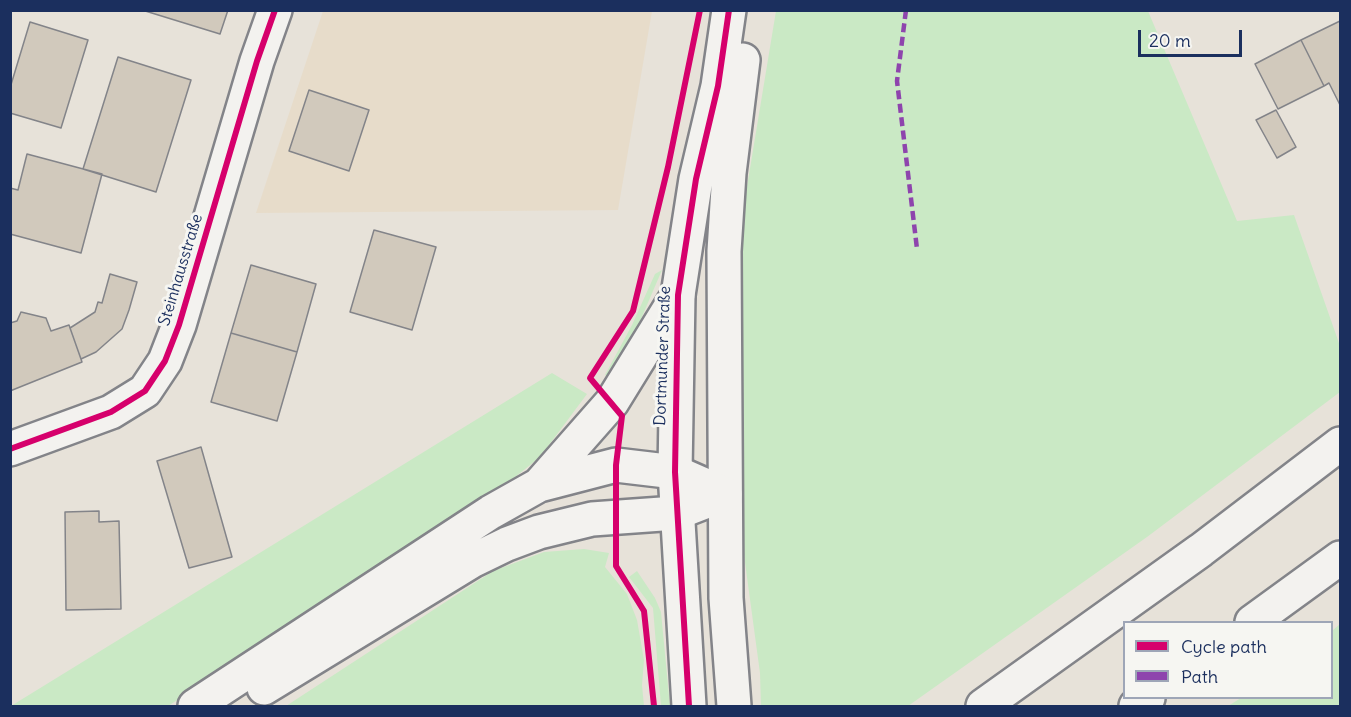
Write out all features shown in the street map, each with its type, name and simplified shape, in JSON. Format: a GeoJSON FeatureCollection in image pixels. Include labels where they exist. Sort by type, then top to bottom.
{"type":"FeatureCollection","features":[{"type":"Feature","properties":{"kind":"main road","name":"Steinhausstraße"},"geometry":{"type":"LineString","coordinates":[[10,449],[111,412],[145,392],[165,361],[179,325],[254,72],[275,10]]}},
{"type":"Feature","properties":{"kind":"main road","name":"Dortmunder Straße"},"geometry":{"type":"LineString","coordinates":[[689,706],[676,513],[678,296],[696,180],[718,86],[729,10]]}},
{"type":"Feature","properties":{"kind":"main road"},"geometry":{"type":"LineString","coordinates":[[734,706],[726,598],[723,251],[729,173],[751,10]]}},
{"type":"Feature","properties":{"kind":"main road"},"geometry":{"type":"LineString","coordinates":[[539,485],[612,402],[678,296]]}},
{"type":"Feature","properties":{"kind":"main road"},"geometry":{"type":"LineString","coordinates":[[983,706],[1201,550],[1341,444]]}},
{"type":"Feature","properties":{"kind":"main road"},"geometry":{"type":"LineString","coordinates":[[195,706],[491,512],[539,485],[616,465],[675,472],[725,494]]}},
{"type":"Feature","properties":{"kind":"main road"},"geometry":{"type":"LineString","coordinates":[[234,706],[462,566],[507,544],[592,519],[676,513],[725,494]]}},
{"type":"Feature","properties":{"kind":"main road"},"geometry":{"type":"LineString","coordinates":[[1253,621],[1339,560]]}},
{"type":"Feature","properties":{"kind":"shaded area"},"geometry":{"type":"Polygon","coordinates":[[[323,11],[652,11],[618,210],[256,213],[323,11]]]}},
{"type":"Feature","properties":{"kind":"green space"},"geometry":{"type":"Polygon","coordinates":[[[776,11],[1148,11],[1237,221],[1294,215],[1340,346],[1340,392],[1147,537],[908,706],[761,706],[760,673],[741,533],[740,229],[776,11]]]}},
{"type":"Feature","properties":{"kind":"green space"},"geometry":{"type":"Polygon","coordinates":[[[662,270],[638,326],[609,378],[605,375],[632,325],[655,274],[662,270]]]}},
{"type":"Feature","properties":{"kind":"green space"},"geometry":{"type":"Polygon","coordinates":[[[552,373],[587,394],[540,457],[483,503],[168,706],[11,706],[552,373]]]}},
{"type":"Feature","properties":{"kind":"green space"},"geometry":{"type":"Polygon","coordinates":[[[584,549],[609,553],[605,567],[627,594],[637,620],[644,660],[642,685],[644,706],[286,706],[493,571],[544,552],[584,549]]]}},
{"type":"Feature","properties":{"kind":"green space"},"geometry":{"type":"Polygon","coordinates":[[[637,571],[655,598],[661,612],[670,706],[661,706],[653,608],[629,577],[637,571]]]}},
{"type":"Feature","properties":{"kind":"green space"},"geometry":{"type":"Polygon","coordinates":[[[1340,624],[1340,706],[1228,706],[1239,699],[1333,699],[1333,630],[1340,624]]]}},
{"type":"Feature","properties":{"kind":"building"},"geometry":{"type":"Polygon","coordinates":[[[142,10],[228,10],[220,34],[142,10]]]}},
{"type":"Feature","properties":{"kind":"building"},"geometry":{"type":"Polygon","coordinates":[[[1340,21],[1340,105],[1329,83],[1324,86],[1301,40],[1340,21]]]}},
{"type":"Feature","properties":{"kind":"building"},"geometry":{"type":"Polygon","coordinates":[[[30,22],[88,40],[61,128],[10,113],[10,88],[30,22]]]}},
{"type":"Feature","properties":{"kind":"building"},"geometry":{"type":"Polygon","coordinates":[[[1301,40],[1324,86],[1278,109],[1255,64],[1301,40]]]}},
{"type":"Feature","properties":{"kind":"building"},"geometry":{"type":"Polygon","coordinates":[[[118,57],[191,80],[156,192],[83,169],[118,57]]]}},
{"type":"Feature","properties":{"kind":"building"},"geometry":{"type":"Polygon","coordinates":[[[309,90],[369,110],[349,171],[289,151],[309,90]]]}},
{"type":"Feature","properties":{"kind":"building"},"geometry":{"type":"Polygon","coordinates":[[[1276,110],[1296,147],[1277,158],[1256,120],[1276,110]]]}},
{"type":"Feature","properties":{"kind":"building"},"geometry":{"type":"Polygon","coordinates":[[[27,154],[102,174],[81,253],[10,234],[10,188],[18,190],[27,154]]]}},
{"type":"Feature","properties":{"kind":"building"},"geometry":{"type":"Polygon","coordinates":[[[374,230],[436,247],[412,330],[350,312],[374,230]]]}},
{"type":"Feature","properties":{"kind":"building"},"geometry":{"type":"Polygon","coordinates":[[[251,265],[316,284],[297,352],[231,333],[251,265]]]}},
{"type":"Feature","properties":{"kind":"building"},"geometry":{"type":"Polygon","coordinates":[[[110,274],[137,282],[129,310],[122,329],[96,352],[81,359],[70,328],[95,312],[98,302],[102,303],[110,274]]]}},
{"type":"Feature","properties":{"kind":"building"},"geometry":{"type":"Polygon","coordinates":[[[21,312],[46,318],[51,331],[69,325],[82,362],[10,391],[10,323],[17,321],[21,312]]]}},
{"type":"Feature","properties":{"kind":"building"},"geometry":{"type":"Polygon","coordinates":[[[231,333],[297,352],[277,421],[211,402],[231,333]]]}},
{"type":"Feature","properties":{"kind":"building"},"geometry":{"type":"Polygon","coordinates":[[[201,447],[232,557],[189,568],[157,461],[201,447]]]}},
{"type":"Feature","properties":{"kind":"building"},"geometry":{"type":"Polygon","coordinates":[[[99,511],[99,522],[119,521],[121,609],[66,610],[65,512],[99,511]]]}},
{"type":"Feature","properties":{"kind":"marked path"},"geometry":{"type":"LineString","coordinates":[[906,10],[897,81],[917,249]]}},
{"type":"Feature","properties":{"kind":"cycle path"},"geometry":{"type":"LineString","coordinates":[[10,449],[111,412],[145,391],[165,361],[179,325],[257,61],[275,10]]}},
{"type":"Feature","properties":{"kind":"cycle path"},"geometry":{"type":"LineString","coordinates":[[654,706],[644,611],[616,566],[616,465],[622,416],[590,378],[633,311],[668,167],[700,10]]}},
{"type":"Feature","properties":{"kind":"cycle path"},"geometry":{"type":"LineString","coordinates":[[689,706],[675,472],[678,295],[696,179],[718,86],[729,10]]}}]}
